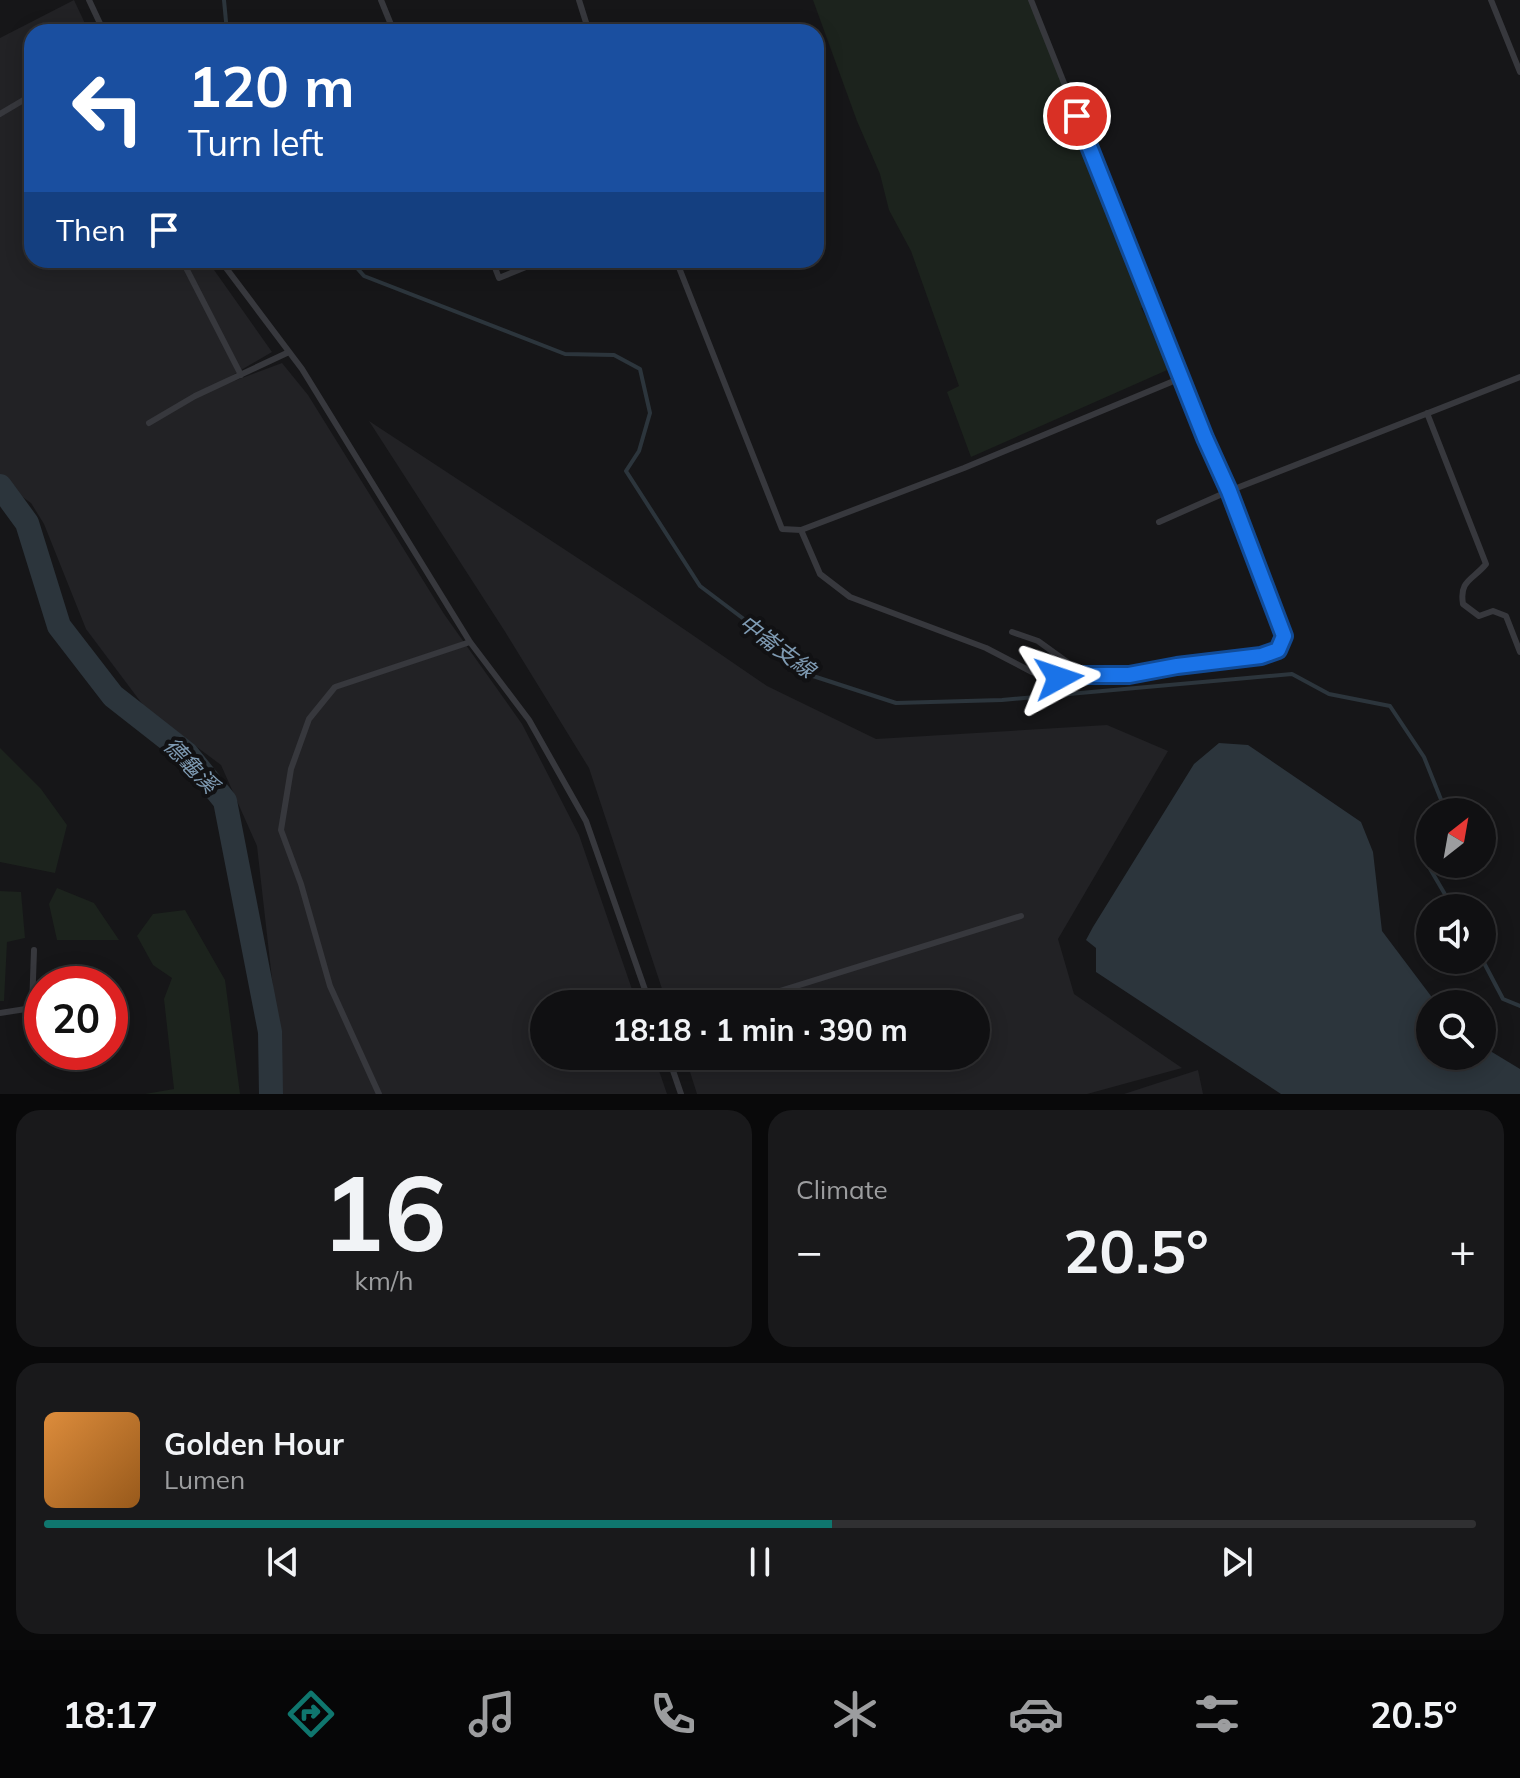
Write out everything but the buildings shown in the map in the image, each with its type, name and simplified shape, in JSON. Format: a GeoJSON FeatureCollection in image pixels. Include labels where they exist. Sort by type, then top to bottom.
{"type":"FeatureCollection","features":[{"type":"Feature","properties":{"kind":"lane"},"geometry":{"type":"LineString","coordinates":[[89,0],[100,24]]}},
{"type":"Feature","properties":{"kind":"lane"},"geometry":{"type":"LineString","coordinates":[[381,0],[391,24]]}},
{"type":"Feature","properties":{"kind":"lane"},"geometry":{"type":"LineString","coordinates":[[579,0],[586,24]]}},
{"type":"Feature","properties":{"kind":"lane"},"geometry":{"type":"LineString","coordinates":[[801,530],[820,574],[850,597],[986,648],[1032,672],[1059,678],[1129,675],[1261,656],[1278,650],[1284,636],[1229,491],[1031,0]]}},
{"type":"Feature","properties":{"kind":"lane"},"geometry":{"type":"LineString","coordinates":[[1491,0],[1520,72]]}},
{"type":"Feature","properties":{"kind":"lane"},"geometry":{"type":"LineString","coordinates":[[0,114],[24,100]]}},
{"type":"Feature","properties":{"kind":"lane"},"geometry":{"type":"LineString","coordinates":[[186,268],[241,375]]}},
{"type":"Feature","properties":{"kind":"lane"},"geometry":{"type":"LineString","coordinates":[[226,268],[302,369],[470,642],[529,720],[586,821],[645,990]]}},
{"type":"Feature","properties":{"kind":"lane"},"geometry":{"type":"LineString","coordinates":[[495,268],[499,278],[523,268]]}},
{"type":"Feature","properties":{"kind":"lane"},"geometry":{"type":"LineString","coordinates":[[679,268],[782,529],[801,530],[964,468],[1181,378]]}},
{"type":"Feature","properties":{"kind":"lane"},"geometry":{"type":"LineString","coordinates":[[149,423],[195,396],[289,352]]}},
{"type":"Feature","properties":{"kind":"lane"},"geometry":{"type":"LineString","coordinates":[[1159,522],[1229,491],[1520,377]]}},
{"type":"Feature","properties":{"kind":"lane"},"geometry":{"type":"LineString","coordinates":[[1427,413],[1486,564],[1465,583],[1461,592],[1463,604],[1479,616],[1493,611],[1506,616],[1520,652]]}},
{"type":"Feature","properties":{"kind":"lane"},"geometry":{"type":"LineString","coordinates":[[1012,632],[1038,641],[1085,675]]}},
{"type":"Feature","properties":{"kind":"lane"},"geometry":{"type":"LineString","coordinates":[[379,1094],[330,986],[301,884],[281,830],[291,769],[309,719],[335,687],[470,642]]}},
{"type":"Feature","properties":{"kind":"lane"},"geometry":{"type":"LineString","coordinates":[[783,990],[1021,916]]}},
{"type":"Feature","properties":{"kind":"lane"},"geometry":{"type":"LineString","coordinates":[[0,1013],[32,1008],[34,950]]}},
{"type":"Feature","properties":{"kind":"lane"},"geometry":{"type":"LineString","coordinates":[[673,1070],[681,1094]]}},
{"type":"Feature","properties":{"kind":"shaded area"},"geometry":{"type":"Polygon","coordinates":[[[74,0],[85,24],[27,24],[74,0]]]}},
{"type":"Feature","properties":{"kind":"shaded area"},"geometry":{"type":"Polygon","coordinates":[[[813,0],[1033,0],[1154,302],[1141,308],[1174,367],[971,457],[947,392],[959,386],[911,251],[889,210],[880,174],[813,0]]]}},
{"type":"Feature","properties":{"kind":"shaded area"},"geometry":{"type":"Polygon","coordinates":[[[24,26],[24,268],[213,268],[272,352],[202,393],[282,363],[308,395],[444,614],[522,724],[579,835],[632,990],[530,990],[530,1070],[659,1070],[667,1094],[276,1094],[280,1050],[257,846],[221,765],[146,709],[86,629],[44,524],[31,503],[0,481],[0,38],[24,26]]]}},
{"type":"Feature","properties":{"kind":"shaded area"},"geometry":{"type":"Polygon","coordinates":[[[369,421],[767,686],[876,739],[1107,725],[1168,751],[1058,939],[1074,994],[1182,1068],[1087,1094],[697,1094],[689,1070],[990,1070],[990,990],[662,990],[589,768],[369,421]]]}},
{"type":"Feature","properties":{"kind":"shaded area"},"geometry":{"type":"Polygon","coordinates":[[[1219,743],[1248,745],[1361,822],[1373,852],[1382,931],[1426,990],[1416,990],[1416,1070],[1496,1070],[1496,1054],[1520,1069],[1520,1094],[1281,1094],[1096,972],[1096,948],[1086,940],[1194,764],[1219,743]]]}},
{"type":"Feature","properties":{"kind":"shaded area"},"geometry":{"type":"Polygon","coordinates":[[[0,748],[41,789],[67,825],[55,873],[0,862],[0,748]]]}},
{"type":"Feature","properties":{"kind":"shaded area"},"geometry":{"type":"Polygon","coordinates":[[[57,888],[94,903],[119,940],[57,940],[49,904],[57,888]]]}},
{"type":"Feature","properties":{"kind":"shaded area"},"geometry":{"type":"Polygon","coordinates":[[[0,891],[21,892],[25,938],[7,942],[4,1001],[0,1001],[0,891]]]}},
{"type":"Feature","properties":{"kind":"shaded area"},"geometry":{"type":"Polygon","coordinates":[[[185,910],[225,980],[240,1094],[145,1094],[174,1089],[164,999],[172,978],[153,965],[137,936],[153,914],[185,910]]]}},
{"type":"Feature","properties":{"kind":"shaded area"},"geometry":{"type":"Polygon","coordinates":[[[1198,1070],[1203,1094],[1124,1094],[1198,1070]]]}},
{"type":"Feature","properties":{"kind":"waterway","name":"中崙支線"},"geometry":{"type":"LineString","coordinates":[[224,0],[226,24]]}},
{"type":"Feature","properties":{"kind":"waterway","name":"中崙支線"},"geometry":{"type":"LineString","coordinates":[[357,268],[364,276],[565,354],[614,355],[640,369],[650,413],[639,451],[626,471],[700,586],[813,676],[896,703],[1002,700],[1292,674],[1329,694],[1390,706],[1424,757],[1440,798]]}},
{"type":"Feature","properties":{"kind":"waterway","name":"德龜溪"},"geometry":{"type":"LineString","coordinates":[[0,486],[27,523],[59,626],[113,696],[187,754],[225,801],[270,1032],[271,1094]]}},
{"type":"Feature","properties":{"kind":"waterway","name":"中崙支線"},"geometry":{"type":"LineString","coordinates":[[1435,878],[1445,894]]}},
{"type":"Feature","properties":{"kind":"waterway","name":"中崙支線"},"geometry":{"type":"LineString","coordinates":[[1490,974],[1503,999],[1520,1006]]}},
{"type":"Feature","properties":{"kind":"route"},"geometry":{"type":"LineString","coordinates":[[1059,678],[1129,675],[1261,656],[1278,650],[1284,636],[1229,491],[1077,116]]}}]}
